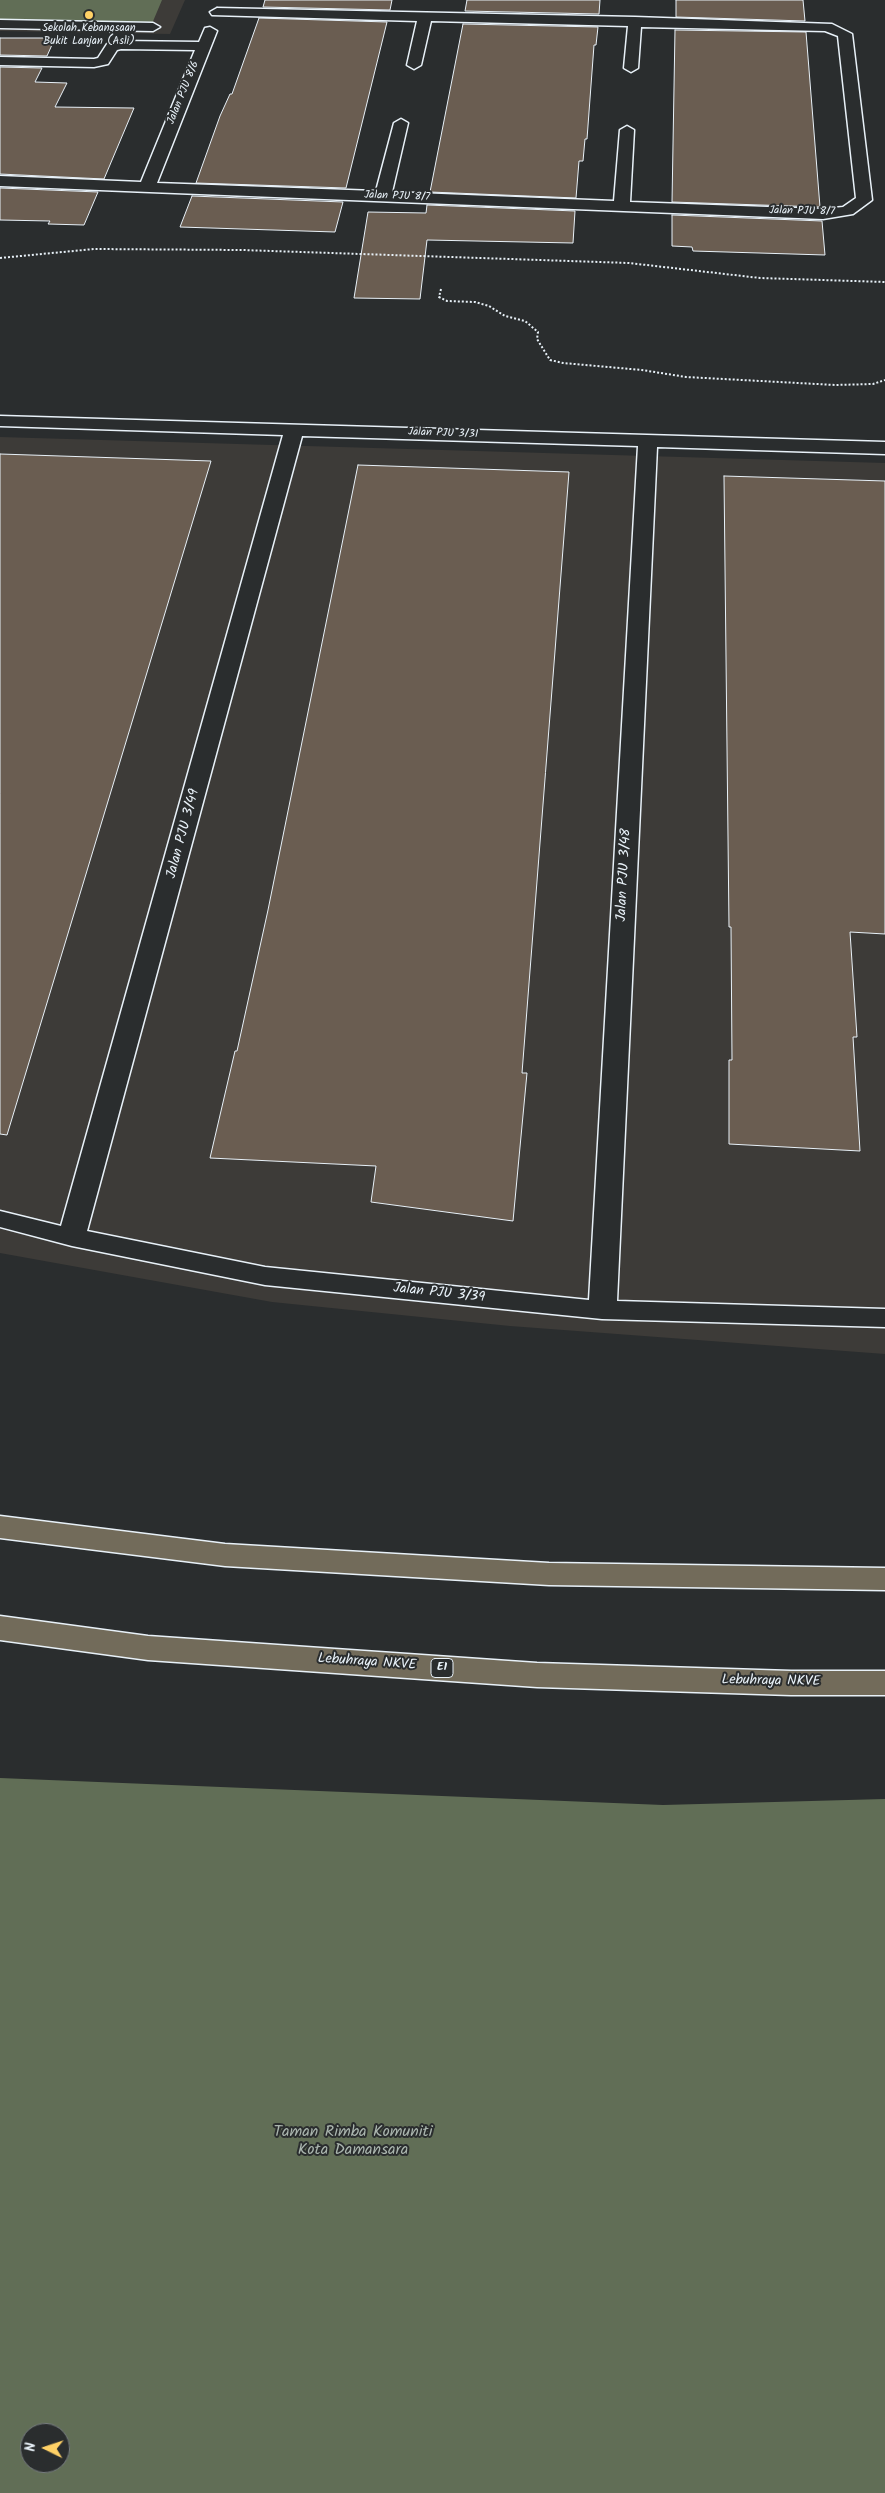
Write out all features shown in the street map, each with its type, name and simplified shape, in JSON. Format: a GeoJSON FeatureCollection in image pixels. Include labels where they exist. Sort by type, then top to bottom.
{"type":"FeatureCollection","features":[{"type":"Feature","properties":{"kind":"highway"},"geometry":{"type":"LineString","coordinates":[[0,1527],[245,1556],[549,1574],[885,1580]]}},
{"type":"Feature","properties":{"kind":"highway","name":"Lebuhraya NKVE"},"geometry":{"type":"LineString","coordinates":[[0,1628],[148,1648],[538,1675],[791,1684],[885,1683]]}},
{"type":"Feature","properties":{"kind":"street","name":"Jalan PJU 8/7"},"geometry":{"type":"LineString","coordinates":[[0,181],[823,214],[847,211],[864,200],[844,34],[827,27],[810,25],[426,16],[220,6]]}},
{"type":"Feature","properties":{"kind":"street","name":"Jalan PJU 8/6"},"geometry":{"type":"LineString","coordinates":[[147,187],[220,6]]}},
{"type":"Feature","properties":{"kind":"street"},"geometry":{"type":"LineString","coordinates":[[414,65],[426,16]]}},
{"type":"Feature","properties":{"kind":"street"},"geometry":{"type":"LineString","coordinates":[[631,68],[634,21]]}},
{"type":"Feature","properties":{"kind":"street"},"geometry":{"type":"LineString","coordinates":[[0,24],[163,27]]}},
{"type":"Feature","properties":{"kind":"street"},"geometry":{"type":"LineString","coordinates":[[192,28],[211,28]]}},
{"type":"Feature","properties":{"kind":"street"},"geometry":{"type":"LineString","coordinates":[[0,61],[94,63],[103,61],[112,47],[121,45],[203,46]]}},
{"type":"Feature","properties":{"kind":"street"},"geometry":{"type":"LineString","coordinates":[[383,196],[401,123]]}},
{"type":"Feature","properties":{"kind":"street"},"geometry":{"type":"LineString","coordinates":[[622,206],[627,130]]}},
{"type":"Feature","properties":{"kind":"street","name":"Jalan PJU 3/31"},"geometry":{"type":"LineString","coordinates":[[0,404],[420,416]]}},
{"type":"Feature","properties":{"kind":"street","name":"Jalan PJU 3/31"},"geometry":{"type":"LineString","coordinates":[[0,421],[885,448]]}},
{"type":"Feature","properties":{"kind":"street","name":"Jalan PJU 3/49"},"geometry":{"type":"LineString","coordinates":[[72,1237],[294,430]]}},
{"type":"Feature","properties":{"kind":"street","name":"Jalan PJU 3/48"},"geometry":{"type":"LineString","coordinates":[[602,1310],[648,440]]}},
{"type":"Feature","properties":{"kind":"street","name":"Jalan PJU 3/39"},"geometry":{"type":"LineString","coordinates":[[0,1219],[72,1237],[265,1276],[602,1310],[885,1318]]}},
{"type":"Feature","properties":{"kind":"path"},"geometry":{"type":"LineString","coordinates":[[0,258],[94,249],[242,250],[432,258],[628,263],[760,278],[885,282]]}},
{"type":"Feature","properties":{"kind":"path"},"geometry":{"type":"LineString","coordinates":[[441,289],[439,297],[448,301],[482,304],[505,316],[525,321],[538,332],[537,339],[550,360],[563,363],[642,370],[686,377],[835,385],[873,384],[885,380]]}},
{"type":"Feature","properties":{"kind":"shaded area","name":"Sekolah Kebangsaan Bukit Lanjan (Asli)"},"geometry":{"type":"Polygon","coordinates":[[[0,0],[185,0],[170,34],[0,31],[0,0]]]}},
{"type":"Feature","properties":{"kind":"shaded area"},"geometry":{"type":"Polygon","coordinates":[[[0,437],[885,463],[885,1354],[510,1326],[272,1302],[0,1253],[0,437]]]}},
{"type":"Feature","properties":{"kind":"green space","name":"Sekolah Kebangsaan Bukit Lanjan (Asli)"},"geometry":{"type":"Polygon","coordinates":[[[0,0],[162,0],[151,26],[0,20],[0,0]]]}},
{"type":"Feature","properties":{"kind":"green space","name":"Taman Rimba Komuniti Kota Damansara"},"geometry":{"type":"Polygon","coordinates":[[[0,1778],[663,1805],[885,1799],[885,2493],[0,2493],[0,1778]]]}},
{"type":"Feature","properties":{"kind":"building"},"geometry":{"type":"Polygon","coordinates":[[[265,0],[392,0],[390,10],[263,7],[265,0]]]}},
{"type":"Feature","properties":{"kind":"building"},"geometry":{"type":"Polygon","coordinates":[[[467,0],[600,0],[599,14],[465,11],[467,0]]]}},
{"type":"Feature","properties":{"kind":"building"},"geometry":{"type":"Polygon","coordinates":[[[676,0],[803,0],[805,21],[676,17],[676,0]]]}},
{"type":"Feature","properties":{"kind":"building"},"geometry":{"type":"Polygon","coordinates":[[[259,18],[387,22],[346,188],[196,183],[220,116],[230,94],[232,94],[259,18]]]}},
{"type":"Feature","properties":{"kind":"building"},"geometry":{"type":"Polygon","coordinates":[[[463,24],[598,27],[596,45],[594,45],[587,139],[585,139],[583,161],[579,161],[576,198],[430,192],[463,24]]]}},
{"type":"Feature","properties":{"kind":"building"},"geometry":{"type":"Polygon","coordinates":[[[675,30],[806,32],[820,207],[672,202],[675,30]]]}},
{"type":"Feature","properties":{"kind":"building"},"geometry":{"type":"Polygon","coordinates":[[[0,38],[55,38],[47,56],[0,55],[0,38]]]}},
{"type":"Feature","properties":{"kind":"building"},"geometry":{"type":"Polygon","coordinates":[[[0,67],[42,68],[35,82],[67,83],[55,107],[134,108],[104,179],[0,174],[0,67]]]}},
{"type":"Feature","properties":{"kind":"building"},"geometry":{"type":"Polygon","coordinates":[[[0,188],[98,192],[84,225],[48,224],[50,221],[0,220],[0,188]]]}},
{"type":"Feature","properties":{"kind":"building"},"geometry":{"type":"Polygon","coordinates":[[[192,196],[343,202],[335,232],[180,227],[192,196]]]}},
{"type":"Feature","properties":{"kind":"building"},"geometry":{"type":"Polygon","coordinates":[[[427,205],[575,211],[573,243],[427,240],[420,299],[354,298],[368,212],[426,213],[427,205]]]}},
{"type":"Feature","properties":{"kind":"building"},"geometry":{"type":"Polygon","coordinates":[[[672,215],[822,221],[825,255],[693,251],[692,247],[672,246],[672,215]]]}},
{"type":"Feature","properties":{"kind":"building"},"geometry":{"type":"Polygon","coordinates":[[[0,454],[211,461],[7,1135],[0,1134],[0,454]]]}},
{"type":"Feature","properties":{"kind":"building"},"geometry":{"type":"Polygon","coordinates":[[[358,465],[569,472],[522,1073],[527,1073],[513,1221],[371,1202],[376,1166],[210,1158],[235,1051],[237,1051],[268,910],[358,465]]]}},
{"type":"Feature","properties":{"kind":"building"},"geometry":{"type":"Polygon","coordinates":[[[724,476],[885,481],[885,934],[850,932],[857,1037],[853,1037],[860,1151],[729,1144],[729,1060],[732,1060],[724,476]]]}},
{"type":"Feature","properties":{"kind":"place","name":"Sekolah Kebangsaan Bukit Lanjan (Asli)"},"geometry":{"type":"Point","coordinates":[89,15]}}]}
